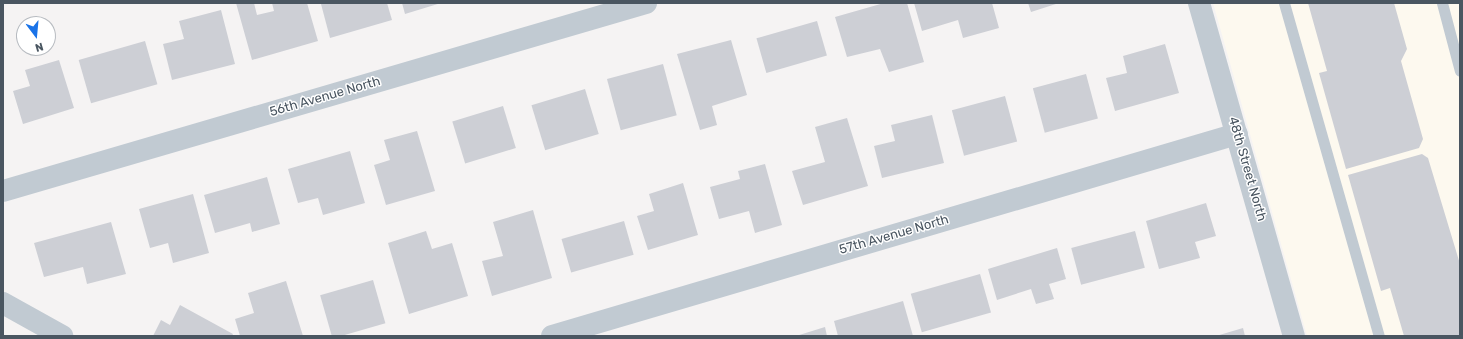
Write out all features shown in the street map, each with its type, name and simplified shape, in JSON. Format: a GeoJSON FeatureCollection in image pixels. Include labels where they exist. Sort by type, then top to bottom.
{"type":"FeatureCollection","features":[{"type":"Feature","properties":{"kind":"street","name":"56th Avenue North"},"geometry":{"type":"LineString","coordinates":[[3,191],[646,3]]}},
{"type":"Feature","properties":{"kind":"street","name":"48th Street North"},"geometry":{"type":"LineString","coordinates":[[1199,3],[1294,336]]}},
{"type":"Feature","properties":{"kind":"street","name":"57th Avenue North"},"geometry":{"type":"LineString","coordinates":[[552,336],[1237,134]]}},
{"type":"Feature","properties":{"kind":"street"},"geometry":{"type":"LineString","coordinates":[[3,304],[62,336]]}},
{"type":"Feature","properties":{"kind":"lane"},"geometry":{"type":"LineString","coordinates":[[1284,3],[1379,336]]}},
{"type":"Feature","properties":{"kind":"lane"},"geometry":{"type":"LineString","coordinates":[[1442,3],[1460,71]]}},
{"type":"Feature","properties":{"kind":"shaded area"},"geometry":{"type":"Polygon","coordinates":[[[1213,3],[1460,3],[1460,336],[1307,336],[1213,3]]]}},
{"type":"Feature","properties":{"kind":"building"},"geometry":{"type":"Polygon","coordinates":[[[236,3],[254,3],[257,15],[274,11],[272,3],[307,3],[318,41],[252,60],[236,3]]]}},
{"type":"Feature","properties":{"kind":"building"},"geometry":{"type":"Polygon","coordinates":[[[387,3],[392,20],[330,38],[321,4],[387,3]]]}},
{"type":"Feature","properties":{"kind":"building"},"geometry":{"type":"Polygon","coordinates":[[[402,3],[441,3],[405,14],[402,3]]]}},
{"type":"Feature","properties":{"kind":"building"},"geometry":{"type":"Polygon","coordinates":[[[884,3],[907,3],[924,62],[889,72],[880,49],[847,57],[835,17],[884,3]]]}},
{"type":"Feature","properties":{"kind":"building"},"geometry":{"type":"Polygon","coordinates":[[[914,3],[992,3],[999,28],[963,38],[958,20],[922,31],[914,3]]]}},
{"type":"Feature","properties":{"kind":"building"},"geometry":{"type":"Polygon","coordinates":[[[1028,3],[1059,3],[1031,12],[1028,3]]]}},
{"type":"Feature","properties":{"kind":"building"},"geometry":{"type":"Polygon","coordinates":[[[1308,3],[1394,3],[1407,49],[1401,61],[1423,139],[1419,148],[1346,169],[1319,73],[1327,71],[1308,3]]]}},
{"type":"Feature","properties":{"kind":"building"},"geometry":{"type":"Polygon","coordinates":[[[221,10],[235,64],[172,80],[163,44],[184,39],[179,21],[221,10]]]}},
{"type":"Feature","properties":{"kind":"building"},"geometry":{"type":"Polygon","coordinates":[[[817,21],[827,56],[766,73],[756,38],[817,21]]]}},
{"type":"Feature","properties":{"kind":"building"},"geometry":{"type":"Polygon","coordinates":[[[731,40],[747,95],[712,106],[717,125],[700,130],[677,54],[731,40]]]}},
{"type":"Feature","properties":{"kind":"building"},"geometry":{"type":"Polygon","coordinates":[[[145,41],[157,84],[91,103],[79,60],[145,41]]]}},
{"type":"Feature","properties":{"kind":"building"},"geometry":{"type":"Polygon","coordinates":[[[1165,44],[1179,93],[1115,111],[1106,78],[1127,73],[1123,56],[1165,44]]]}},
{"type":"Feature","properties":{"kind":"building"},"geometry":{"type":"Polygon","coordinates":[[[59,60],[74,108],[23,124],[13,91],[30,86],[25,70],[59,60]]]}},
{"type":"Feature","properties":{"kind":"building"},"geometry":{"type":"Polygon","coordinates":[[[663,64],[677,115],[621,130],[607,79],[663,64]]]}},
{"type":"Feature","properties":{"kind":"building"},"geometry":{"type":"Polygon","coordinates":[[[1086,74],[1098,118],[1045,133],[1033,88],[1086,74]]]}},
{"type":"Feature","properties":{"kind":"building"},"geometry":{"type":"Polygon","coordinates":[[[585,89],[599,134],[545,150],[531,105],[585,89]]]}},
{"type":"Feature","properties":{"kind":"building"},"geometry":{"type":"Polygon","coordinates":[[[1005,96],[1017,141],[964,156],[952,110],[1005,96]]]}},
{"type":"Feature","properties":{"kind":"building"},"geometry":{"type":"Polygon","coordinates":[[[503,106],[516,148],[465,164],[452,121],[503,106]]]}},
{"type":"Feature","properties":{"kind":"building"},"geometry":{"type":"Polygon","coordinates":[[[932,115],[944,163],[882,178],[874,146],[895,141],[891,125],[932,115]]]}},
{"type":"Feature","properties":{"kind":"building"},"geometry":{"type":"Polygon","coordinates":[[[847,118],[868,186],[803,205],[792,171],[825,162],[815,127],[847,118]]]}},
{"type":"Feature","properties":{"kind":"building"},"geometry":{"type":"Polygon","coordinates":[[[417,131],[435,191],[386,205],[374,165],[390,160],[384,140],[417,131]]]}},
{"type":"Feature","properties":{"kind":"building"},"geometry":{"type":"Polygon","coordinates":[[[350,151],[365,203],[323,215],[318,198],[298,203],[288,169],[350,151]]]}},
{"type":"Feature","properties":{"kind":"building"},"geometry":{"type":"Polygon","coordinates":[[[1422,154],[1428,158],[1460,264],[1460,336],[1404,336],[1390,288],[1381,291],[1348,175],[1422,154]]]}},
{"type":"Feature","properties":{"kind":"building"},"geometry":{"type":"Polygon","coordinates":[[[765,164],[782,225],[755,233],[749,211],[719,219],[710,187],[740,179],[738,171],[765,164]]]}},
{"type":"Feature","properties":{"kind":"building"},"geometry":{"type":"Polygon","coordinates":[[[267,177],[280,224],[252,232],[250,223],[215,233],[204,195],[267,177]]]}},
{"type":"Feature","properties":{"kind":"building"},"geometry":{"type":"Polygon","coordinates":[[[683,183],[698,235],[648,250],[637,216],[654,211],[649,194],[683,183]]]}},
{"type":"Feature","properties":{"kind":"building"},"geometry":{"type":"Polygon","coordinates":[[[193,194],[209,253],[173,263],[168,243],[150,248],[139,209],[193,194]]]}},
{"type":"Feature","properties":{"kind":"building"},"geometry":{"type":"Polygon","coordinates":[[[1206,203],[1216,236],[1195,242],[1200,258],[1159,269],[1146,221],[1206,203]]]}},
{"type":"Feature","properties":{"kind":"building"},"geometry":{"type":"Polygon","coordinates":[[[533,210],[552,278],[492,296],[482,261],[503,256],[493,222],[533,210]]]}},
{"type":"Feature","properties":{"kind":"building"},"geometry":{"type":"Polygon","coordinates":[[[624,221],[634,255],[571,273],[562,239],[624,221]]]}},
{"type":"Feature","properties":{"kind":"building"},"geometry":{"type":"Polygon","coordinates":[[[111,222],[126,274],[87,284],[83,267],[44,277],[34,243],[111,222]]]}},
{"type":"Feature","properties":{"kind":"building"},"geometry":{"type":"Polygon","coordinates":[[[426,231],[432,249],[452,243],[468,296],[409,314],[388,243],[426,231]]]}},
{"type":"Feature","properties":{"kind":"building"},"geometry":{"type":"Polygon","coordinates":[[[1135,231],[1145,268],[1081,285],[1071,248],[1135,231]]]}},
{"type":"Feature","properties":{"kind":"building"},"geometry":{"type":"Polygon","coordinates":[[[1057,248],[1066,279],[1049,284],[1054,299],[1036,304],[1031,289],[997,300],[988,269],[1057,248]]]}},
{"type":"Feature","properties":{"kind":"building"},"geometry":{"type":"Polygon","coordinates":[[[980,274],[991,312],[922,332],[911,294],[980,274]]]}},
{"type":"Feature","properties":{"kind":"building"},"geometry":{"type":"Polygon","coordinates":[[[373,280],[385,323],[341,336],[332,336],[320,295],[373,280]]]}},
{"type":"Feature","properties":{"kind":"building"},"geometry":{"type":"Polygon","coordinates":[[[286,281],[303,336],[240,336],[235,319],[254,313],[248,293],[286,281]]]}},
{"type":"Feature","properties":{"kind":"building"},"geometry":{"type":"Polygon","coordinates":[[[903,301],[913,336],[838,336],[834,321],[903,301]]]}},
{"type":"Feature","properties":{"kind":"building"},"geometry":{"type":"Polygon","coordinates":[[[180,305],[233,334],[232,336],[153,336],[161,320],[170,325],[180,305]]]}},
{"type":"Feature","properties":{"kind":"building"},"geometry":{"type":"Polygon","coordinates":[[[825,327],[827,336],[796,336],[825,327]]]}},
{"type":"Feature","properties":{"kind":"building"},"geometry":{"type":"Polygon","coordinates":[[[1243,328],[1245,336],[1216,336],[1243,328]]]}}]}
